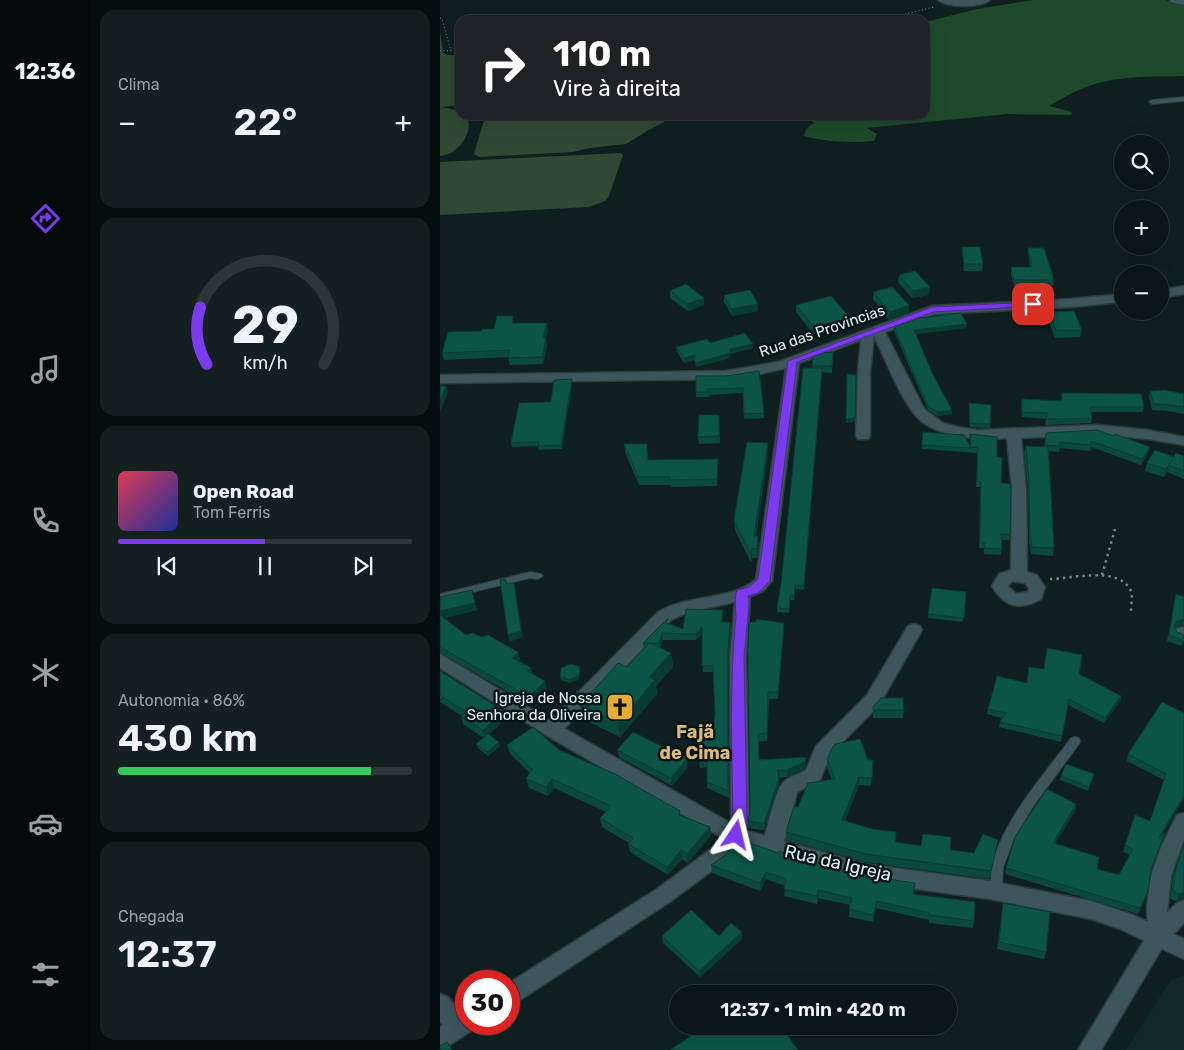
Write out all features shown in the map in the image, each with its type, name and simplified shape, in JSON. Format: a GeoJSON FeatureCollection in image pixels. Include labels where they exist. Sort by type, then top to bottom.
{"type":"FeatureCollection","features":[{"type":"Feature","properties":{"kind":"street"},"geometry":{"type":"LineString","coordinates":[[942,0],[950,3],[986,0]]}},
{"type":"Feature","properties":{"kind":"street"},"geometry":{"type":"LineString","coordinates":[[1174,0],[1184,3]]}},
{"type":"Feature","properties":{"kind":"street"},"geometry":{"type":"LineString","coordinates":[[1169,292],[1184,290]]}},
{"type":"Feature","properties":{"kind":"street","name":"Rua das Provincias"},"geometry":{"type":"LineString","coordinates":[[440,379],[726,375],[773,368],[918,314],[941,308],[1071,303],[1114,299]]}},
{"type":"Feature","properties":{"kind":"street"},"geometry":{"type":"LineString","coordinates":[[872,331],[923,416],[941,427],[960,433],[1014,434],[1063,430],[1109,430],[1138,432],[1184,440]]}},
{"type":"Feature","properties":{"kind":"street"},"geometry":{"type":"LineString","coordinates":[[863,436],[864,371],[872,331]]}},
{"type":"Feature","properties":{"kind":"street"},"geometry":{"type":"LineString","coordinates":[[552,730],[669,612],[690,605],[748,592],[764,581],[793,361]]}},
{"type":"Feature","properties":{"kind":"street"},"geometry":{"type":"LineString","coordinates":[[1014,434],[1025,577]]}},
{"type":"Feature","properties":{"kind":"street"},"geometry":{"type":"LineString","coordinates":[[520,988],[664,895],[718,855],[736,835],[740,820],[738,657],[743,604],[748,592]]}},
{"type":"Feature","properties":{"kind":"street"},"geometry":{"type":"LineString","coordinates":[[771,847],[777,834],[785,796],[790,787],[814,775],[822,751],[873,700],[914,630]]}},
{"type":"Feature","properties":{"kind":"street","name":"Rua da Igreja"},"geometry":{"type":"LineString","coordinates":[[440,660],[552,730],[736,835],[771,847],[865,873],[996,891],[1091,910],[1158,936],[1184,949]]}},
{"type":"Feature","properties":{"kind":"street"},"geometry":{"type":"LineString","coordinates":[[1158,936],[1156,899],[1172,843],[1184,821]]}},
{"type":"Feature","properties":{"kind":"street"},"geometry":{"type":"LineString","coordinates":[[1089,1050],[1158,936],[1184,909]]}},
{"type":"Feature","properties":{"kind":"street"},"geometry":{"type":"LineString","coordinates":[[440,1004],[455,1018]]}},
{"type":"Feature","properties":{"kind":"street"},"geometry":{"type":"LineString","coordinates":[[440,1040],[455,1030]]}},
{"type":"Feature","properties":{"kind":"lane"},"geometry":{"type":"LineString","coordinates":[[1152,102],[1184,99]]}},
{"type":"Feature","properties":{"kind":"lane"},"geometry":{"type":"LineString","coordinates":[[440,597],[530,575],[538,576]]}},
{"type":"Feature","properties":{"kind":"lane"},"geometry":{"type":"LineString","coordinates":[[996,891],[997,868],[1005,845],[1019,821],[1075,742]]}},
{"type":"Feature","properties":{"kind":"path"},"geometry":{"type":"LineString","coordinates":[[902,15],[950,3]]}},
{"type":"Feature","properties":{"kind":"path"},"geometry":{"type":"LineString","coordinates":[[440,18],[442,19],[451,51]]}},
{"type":"Feature","properties":{"kind":"path"},"geometry":{"type":"LineString","coordinates":[[440,51],[455,51]]}},
{"type":"Feature","properties":{"kind":"path"},"geometry":{"type":"LineString","coordinates":[[1102,575],[1105,559],[1116,529]]}},
{"type":"Feature","properties":{"kind":"path"},"geometry":{"type":"LineString","coordinates":[[1025,577],[1060,580],[1076,576],[1102,575],[1120,580],[1131,592],[1130,611]]}},
{"type":"Feature","properties":{"kind":"shaded area"},"geometry":{"type":"Polygon","coordinates":[[[1184,975],[1184,1050],[1126,1050],[1171,980],[1184,975]]]}},
{"type":"Feature","properties":{"kind":"green space"},"geometry":{"type":"Polygon","coordinates":[[[1033,0],[1165,0],[1184,5],[1184,76],[1108,81],[1080,90],[1049,106],[1072,112],[1071,115],[1007,114],[867,128],[877,134],[874,141],[839,142],[804,136],[806,129],[814,123],[810,120],[930,120],[930,21],[977,9],[1033,0]]]}},
{"type":"Feature","properties":{"kind":"green space"},"geometry":{"type":"Polygon","coordinates":[[[440,32],[443,53],[455,56],[455,106],[441,107],[455,110],[455,120],[468,120],[469,124],[467,134],[459,147],[450,153],[440,156],[440,32]]]}},
{"type":"Feature","properties":{"kind":"green space"},"geometry":{"type":"Polygon","coordinates":[[[484,120],[666,120],[626,144],[589,148],[573,152],[479,157],[474,154],[484,120]]]}},
{"type":"Feature","properties":{"kind":"green space"},"geometry":{"type":"Polygon","coordinates":[[[621,153],[623,155],[609,196],[605,201],[589,207],[440,215],[440,162],[621,153]]]}},
{"type":"Feature","properties":{"kind":"building"},"geometry":{"type":"Polygon","coordinates":[[[962,247],[980,247],[983,264],[964,264],[962,247]]]}},
{"type":"Feature","properties":{"kind":"building"},"geometry":{"type":"Polygon","coordinates":[[[1028,248],[1044,248],[1054,280],[1014,280],[1011,267],[1032,267],[1028,248]]]}},
{"type":"Feature","properties":{"kind":"building"},"geometry":{"type":"Polygon","coordinates":[[[915,271],[930,287],[913,291],[899,275],[915,271]]]}},
{"type":"Feature","properties":{"kind":"building"},"geometry":{"type":"Polygon","coordinates":[[[686,284],[704,298],[687,304],[670,291],[686,284]]]}},
{"type":"Feature","properties":{"kind":"building"},"geometry":{"type":"Polygon","coordinates":[[[892,287],[909,305],[890,312],[873,292],[892,287]]]}},
{"type":"Feature","properties":{"kind":"building"},"geometry":{"type":"Polygon","coordinates":[[[750,290],[758,304],[731,309],[724,295],[750,290]]]}},
{"type":"Feature","properties":{"kind":"building"},"geometry":{"type":"Polygon","coordinates":[[[831,296],[852,320],[813,326],[796,305],[831,296]]]}},
{"type":"Feature","properties":{"kind":"building"},"geometry":{"type":"Polygon","coordinates":[[[1074,311],[1082,330],[1056,330],[1049,312],[1074,311]]]}},
{"type":"Feature","properties":{"kind":"building"},"geometry":{"type":"Polygon","coordinates":[[[961,313],[967,324],[914,330],[932,373],[952,410],[937,412],[928,406],[894,327],[919,318],[961,313]]]}},
{"type":"Feature","properties":{"kind":"building"},"geometry":{"type":"Polygon","coordinates":[[[497,316],[513,316],[512,323],[547,323],[543,338],[546,338],[542,357],[508,358],[510,350],[442,353],[448,332],[494,329],[497,316]]]}},
{"type":"Feature","properties":{"kind":"building"},"geometry":{"type":"Polygon","coordinates":[[[745,333],[753,344],[730,349],[730,353],[695,363],[695,355],[684,358],[676,347],[707,339],[710,343],[745,333]]]}},
{"type":"Feature","properties":{"kind":"building"},"geometry":{"type":"Polygon","coordinates":[[[833,352],[832,366],[812,366],[813,354],[833,352]]]}},
{"type":"Feature","properties":{"kind":"building"},"geometry":{"type":"Polygon","coordinates":[[[803,368],[822,368],[804,585],[795,585],[794,596],[790,596],[789,609],[777,608],[803,368]]]}},
{"type":"Feature","properties":{"kind":"building"},"geometry":{"type":"Polygon","coordinates":[[[759,371],[764,413],[744,414],[743,388],[708,389],[708,392],[696,392],[696,376],[726,376],[759,371]]]}},
{"type":"Feature","properties":{"kind":"building"},"geometry":{"type":"Polygon","coordinates":[[[847,374],[856,375],[855,418],[846,419],[847,374]]]}},
{"type":"Feature","properties":{"kind":"building"},"geometry":{"type":"Polygon","coordinates":[[[572,379],[561,445],[538,446],[539,442],[511,443],[519,403],[551,402],[554,380],[572,379]]]}},
{"type":"Feature","properties":{"kind":"building"},"geometry":{"type":"Polygon","coordinates":[[[440,386],[446,386],[440,402],[440,386]]]}},
{"type":"Feature","properties":{"kind":"building"},"geometry":{"type":"Polygon","coordinates":[[[1165,390],[1184,394],[1184,407],[1154,404],[1150,391],[1165,390]]]}},
{"type":"Feature","properties":{"kind":"building"},"geometry":{"type":"Polygon","coordinates":[[[1062,393],[1141,394],[1144,407],[1090,407],[1092,418],[1046,419],[1047,413],[1022,412],[1022,399],[1062,401],[1062,393]]]}},
{"type":"Feature","properties":{"kind":"building"},"geometry":{"type":"Polygon","coordinates":[[[969,403],[991,405],[990,424],[970,423],[969,403]]]}},
{"type":"Feature","properties":{"kind":"building"},"geometry":{"type":"Polygon","coordinates":[[[699,415],[719,415],[719,436],[698,437],[699,415]]]}},
{"type":"Feature","properties":{"kind":"building"},"geometry":{"type":"Polygon","coordinates":[[[1097,430],[1114,436],[1115,434],[1150,447],[1142,459],[1091,441],[1091,445],[1060,442],[1060,446],[1045,445],[1046,433],[1097,430]]]}},
{"type":"Feature","properties":{"kind":"building"},"geometry":{"type":"Polygon","coordinates":[[[923,432],[964,435],[971,448],[922,445],[923,432]]]}},
{"type":"Feature","properties":{"kind":"building"},"geometry":{"type":"Polygon","coordinates":[[[970,434],[997,437],[997,457],[1002,458],[1001,483],[1011,484],[1010,535],[1001,534],[1002,549],[985,548],[985,543],[980,542],[981,482],[977,481],[978,447],[971,447],[970,434]]]}},
{"type":"Feature","properties":{"kind":"building"},"geometry":{"type":"Polygon","coordinates":[[[747,442],[768,443],[754,536],[758,536],[757,549],[752,548],[751,554],[734,520],[747,442]]]}},
{"type":"Feature","properties":{"kind":"building"},"geometry":{"type":"Polygon","coordinates":[[[624,444],[647,444],[647,460],[718,459],[717,479],[670,480],[670,477],[638,477],[624,444]]]}},
{"type":"Feature","properties":{"kind":"building"},"geometry":{"type":"Polygon","coordinates":[[[1026,446],[1048,447],[1054,548],[1032,547],[1026,446]]]}},
{"type":"Feature","properties":{"kind":"building"},"geometry":{"type":"Polygon","coordinates":[[[1155,450],[1174,457],[1166,469],[1147,463],[1155,450]]]}},
{"type":"Feature","properties":{"kind":"building"},"geometry":{"type":"Polygon","coordinates":[[[1176,453],[1184,456],[1184,471],[1169,465],[1176,453]]]}},
{"type":"Feature","properties":{"kind":"building"},"geometry":{"type":"Polygon","coordinates":[[[505,579],[507,584],[514,583],[521,631],[508,635],[500,580],[505,579]]]}},
{"type":"Feature","properties":{"kind":"building"},"geometry":{"type":"Polygon","coordinates":[[[932,588],[966,592],[964,618],[928,614],[932,588]]]}},
{"type":"Feature","properties":{"kind":"building"},"geometry":{"type":"Polygon","coordinates":[[[472,590],[475,603],[440,611],[440,597],[472,590]]]}},
{"type":"Feature","properties":{"kind":"building"},"geometry":{"type":"Polygon","coordinates":[[[1176,594],[1184,597],[1184,619],[1177,621],[1174,626],[1177,632],[1184,635],[1182,640],[1169,635],[1176,594]]]}},
{"type":"Feature","properties":{"kind":"building"},"geometry":{"type":"Polygon","coordinates":[[[686,609],[723,610],[721,622],[730,622],[728,650],[728,791],[707,782],[707,761],[699,761],[700,735],[713,735],[715,712],[713,665],[702,666],[702,627],[696,634],[662,633],[659,643],[643,643],[668,618],[666,623],[683,629],[686,609]]]}},
{"type":"Feature","properties":{"kind":"building"},"geometry":{"type":"Polygon","coordinates":[[[440,615],[466,635],[473,633],[481,637],[488,635],[518,652],[512,658],[531,668],[527,671],[545,681],[529,697],[440,647],[440,615]]]}},
{"type":"Feature","properties":{"kind":"building"},"geometry":{"type":"Polygon","coordinates":[[[756,619],[784,623],[778,692],[768,692],[767,733],[758,734],[759,760],[806,757],[804,762],[787,770],[778,770],[779,778],[764,823],[748,821],[750,813],[749,622],[756,622],[756,619]]]}},
{"type":"Feature","properties":{"kind":"building"},"geometry":{"type":"Polygon","coordinates":[[[649,643],[671,653],[649,677],[655,680],[618,723],[580,705],[618,663],[627,667],[649,643]]]}},
{"type":"Feature","properties":{"kind":"building"},"geometry":{"type":"Polygon","coordinates":[[[1047,648],[1082,655],[1079,674],[1121,696],[1105,718],[1069,699],[1062,736],[1000,722],[1006,713],[988,709],[997,676],[1027,683],[1029,667],[1044,669],[1047,648]]]}},
{"type":"Feature","properties":{"kind":"building"},"geometry":{"type":"Polygon","coordinates":[[[571,664],[580,667],[579,675],[569,680],[560,676],[561,668],[571,664]]]}},
{"type":"Feature","properties":{"kind":"building"},"geometry":{"type":"Polygon","coordinates":[[[440,671],[504,711],[483,730],[461,716],[466,712],[440,695],[440,671]]]}},
{"type":"Feature","properties":{"kind":"building"},"geometry":{"type":"Polygon","coordinates":[[[881,698],[903,698],[904,710],[873,710],[873,707],[881,698]]]}},
{"type":"Feature","properties":{"kind":"building"},"geometry":{"type":"Polygon","coordinates":[[[1162,702],[1184,713],[1184,795],[1159,838],[1165,833],[1151,869],[1148,891],[1140,908],[1006,868],[1015,837],[1047,789],[1076,804],[1053,843],[1099,857],[1097,869],[1119,875],[1133,849],[1125,845],[1135,815],[1150,821],[1166,774],[1128,754],[1162,702]]]}},
{"type":"Feature","properties":{"kind":"building"},"geometry":{"type":"Polygon","coordinates":[[[533,727],[559,750],[615,774],[680,811],[679,815],[710,827],[687,854],[681,850],[667,867],[628,844],[633,838],[600,818],[611,806],[552,779],[546,787],[526,779],[532,769],[507,745],[533,727]]]}},
{"type":"Feature","properties":{"kind":"building"},"geometry":{"type":"Polygon","coordinates":[[[633,732],[687,759],[671,778],[617,750],[633,732]]]}},
{"type":"Feature","properties":{"kind":"building"},"geometry":{"type":"Polygon","coordinates":[[[488,734],[499,742],[487,752],[476,744],[488,734]]]}},
{"type":"Feature","properties":{"kind":"building"},"geometry":{"type":"Polygon","coordinates":[[[860,739],[868,760],[873,760],[872,778],[859,777],[842,820],[872,829],[896,832],[895,842],[921,846],[923,834],[951,837],[950,850],[974,853],[983,834],[998,840],[991,871],[866,854],[786,832],[794,806],[798,807],[808,783],[835,779],[827,759],[835,744],[860,739]]]}},
{"type":"Feature","properties":{"kind":"building"},"geometry":{"type":"Polygon","coordinates":[[[1066,764],[1094,774],[1089,787],[1061,776],[1066,764]]]}},
{"type":"Feature","properties":{"kind":"building"},"geometry":{"type":"Polygon","coordinates":[[[739,839],[778,853],[778,851],[865,876],[915,883],[913,894],[975,902],[974,921],[930,915],[930,913],[877,901],[873,915],[849,909],[852,898],[818,890],[817,896],[784,889],[786,879],[766,872],[760,883],[711,865],[725,855],[739,839]]]}},
{"type":"Feature","properties":{"kind":"building"},"geometry":{"type":"Polygon","coordinates":[[[1184,845],[1184,892],[1179,894],[1173,891],[1176,869],[1184,845]]]}},
{"type":"Feature","properties":{"kind":"building"},"geometry":{"type":"Polygon","coordinates":[[[1003,903],[1050,912],[1046,952],[999,942],[1003,903]]]}},
{"type":"Feature","properties":{"kind":"building"},"geometry":{"type":"Polygon","coordinates":[[[691,910],[719,936],[731,923],[742,932],[699,971],[662,936],[691,910]]]}},
{"type":"Feature","properties":{"kind":"building"},"geometry":{"type":"Polygon","coordinates":[[[692,1035],[787,1035],[798,1050],[670,1050],[692,1035]]]}},
{"type":"Feature","properties":{"kind":"building"},"geometry":{"type":"Polygon","coordinates":[[[447,1042],[452,1050],[440,1050],[440,1046],[447,1042]]]}},
{"type":"Feature","properties":{"kind":"place","name":"Igreja de Nossa Senhora da Oliveira"},"geometry":{"type":"Point","coordinates":[620,707]}},
{"type":"Feature","properties":{"kind":"district","name":"Fajã de Cima"},"geometry":{"type":"Point","coordinates":[695,742]}},
{"type":"Feature","properties":{"kind":"route"},"geometry":{"type":"LineString","coordinates":[[736,835],[740,820],[738,657],[743,604],[742,593],[754,590],[764,581],[793,361],[932,310],[1033,304]]}}]}
